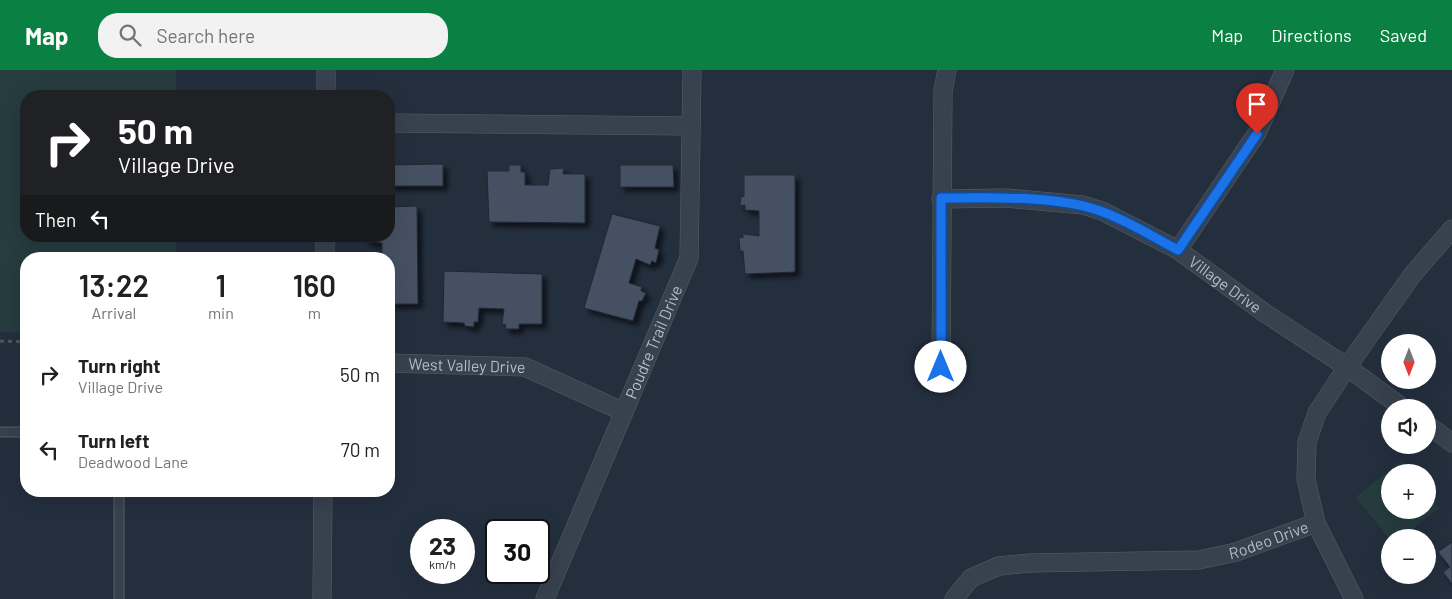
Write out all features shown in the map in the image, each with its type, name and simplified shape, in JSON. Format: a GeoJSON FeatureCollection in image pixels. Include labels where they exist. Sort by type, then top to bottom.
{"type":"FeatureCollection","features":[{"type":"Feature","properties":{"kind":"street"},"geometry":{"type":"LineString","coordinates":[[326,70],[326,90]]}},
{"type":"Feature","properties":{"kind":"street","name":"Poudre Trail Drive"},"geometry":{"type":"LineString","coordinates":[[545,599],[689,258],[692,70]]}},
{"type":"Feature","properties":{"kind":"street"},"geometry":{"type":"LineString","coordinates":[[941,367],[943,90],[948,70]]}},
{"type":"Feature","properties":{"kind":"street"},"geometry":{"type":"LineString","coordinates":[[1178,250],[1257,134],[1285,70]]}},
{"type":"Feature","properties":{"kind":"street"},"geometry":{"type":"LineString","coordinates":[[395,123],[690,126]]}},
{"type":"Feature","properties":{"kind":"street","name":"Village Drive"},"geometry":{"type":"LineString","coordinates":[[941,198],[1006,198],[1082,206],[1102,211],[1178,250],[1262,311],[1347,367],[1391,399]]}},
{"type":"Feature","properties":{"kind":"street","name":"Rodeo Drive"},"geometry":{"type":"LineString","coordinates":[[954,599],[971,578],[999,566],[1030,562],[1199,560],[1236,552],[1316,523],[1306,479],[1307,442],[1318,413],[1347,367],[1413,274],[1452,229]]}},
{"type":"Feature","properties":{"kind":"street","name":"West Valley Drive"},"geometry":{"type":"LineString","coordinates":[[395,363],[525,367],[624,412]]}},
{"type":"Feature","properties":{"kind":"street"},"geometry":{"type":"LineString","coordinates":[[1436,431],[1452,443]]}},
{"type":"Feature","properties":{"kind":"street"},"geometry":{"type":"LineString","coordinates":[[322,497],[322,599]]}},
{"type":"Feature","properties":{"kind":"street"},"geometry":{"type":"LineString","coordinates":[[1316,523],[1354,599]]}},
{"type":"Feature","properties":{"kind":"lane"},"geometry":{"type":"LineString","coordinates":[[0,432],[20,432]]}},
{"type":"Feature","properties":{"kind":"lane"},"geometry":{"type":"LineString","coordinates":[[119,497],[119,599]]}},
{"type":"Feature","properties":{"kind":"path"},"geometry":{"type":"LineString","coordinates":[[0,341],[20,342]]}},
{"type":"Feature","properties":{"kind":"green space"},"geometry":{"type":"Polygon","coordinates":[[[0,70],[176,70],[176,90],[20,90],[20,242],[176,242],[176,252],[20,252],[20,332],[0,332],[0,70]]]}},
{"type":"Feature","properties":{"kind":"green space"},"geometry":{"type":"Polygon","coordinates":[[[1381,477],[1381,519],[1425,519],[1412,529],[1381,529],[1356,497],[1381,477]]]}},
{"type":"Feature","properties":{"kind":"building"},"geometry":{"type":"Polygon","coordinates":[[[443,164],[443,186],[395,186],[395,165],[443,164]]]}},
{"type":"Feature","properties":{"kind":"building"},"geometry":{"type":"Polygon","coordinates":[[[509,165],[521,165],[521,172],[525,172],[525,185],[548,185],[550,169],[564,168],[563,174],[585,174],[585,223],[489,222],[487,171],[509,171],[509,165]]]}},
{"type":"Feature","properties":{"kind":"building"},"geometry":{"type":"Polygon","coordinates":[[[620,165],[673,165],[674,187],[620,187],[620,165]]]}},
{"type":"Feature","properties":{"kind":"building"},"geometry":{"type":"Polygon","coordinates":[[[744,175],[795,175],[795,272],[745,274],[743,251],[740,251],[739,237],[743,238],[743,234],[759,236],[759,211],[745,210],[745,205],[740,206],[741,197],[744,196],[744,175]]]}},
{"type":"Feature","properties":{"kind":"building"},"geometry":{"type":"Polygon","coordinates":[[[417,206],[418,304],[395,304],[395,252],[382,252],[382,243],[368,242],[395,242],[395,207],[417,206]]]}},
{"type":"Feature","properties":{"kind":"building"},"geometry":{"type":"Polygon","coordinates":[[[612,214],[660,226],[655,248],[659,250],[656,263],[652,261],[650,265],[636,259],[629,283],[642,287],[641,291],[646,293],[642,301],[639,301],[633,321],[584,308],[612,214]]]}},
{"type":"Feature","properties":{"kind":"building"},"geometry":{"type":"Polygon","coordinates":[[[444,271],[542,274],[542,324],[519,324],[519,329],[505,329],[506,325],[502,324],[504,309],[479,308],[478,322],[474,322],[474,327],[465,326],[464,323],[443,322],[444,271]]]}},
{"type":"Feature","properties":{"kind":"building"},"geometry":{"type":"Polygon","coordinates":[[[1452,542],[1452,584],[1443,572],[1450,567],[1438,552],[1452,542]]]}},
{"type":"Feature","properties":{"kind":"route"},"geometry":{"type":"LineString","coordinates":[[941,367],[941,198],[1006,198],[1082,206],[1102,211],[1178,250],[1257,134]]}}]}
